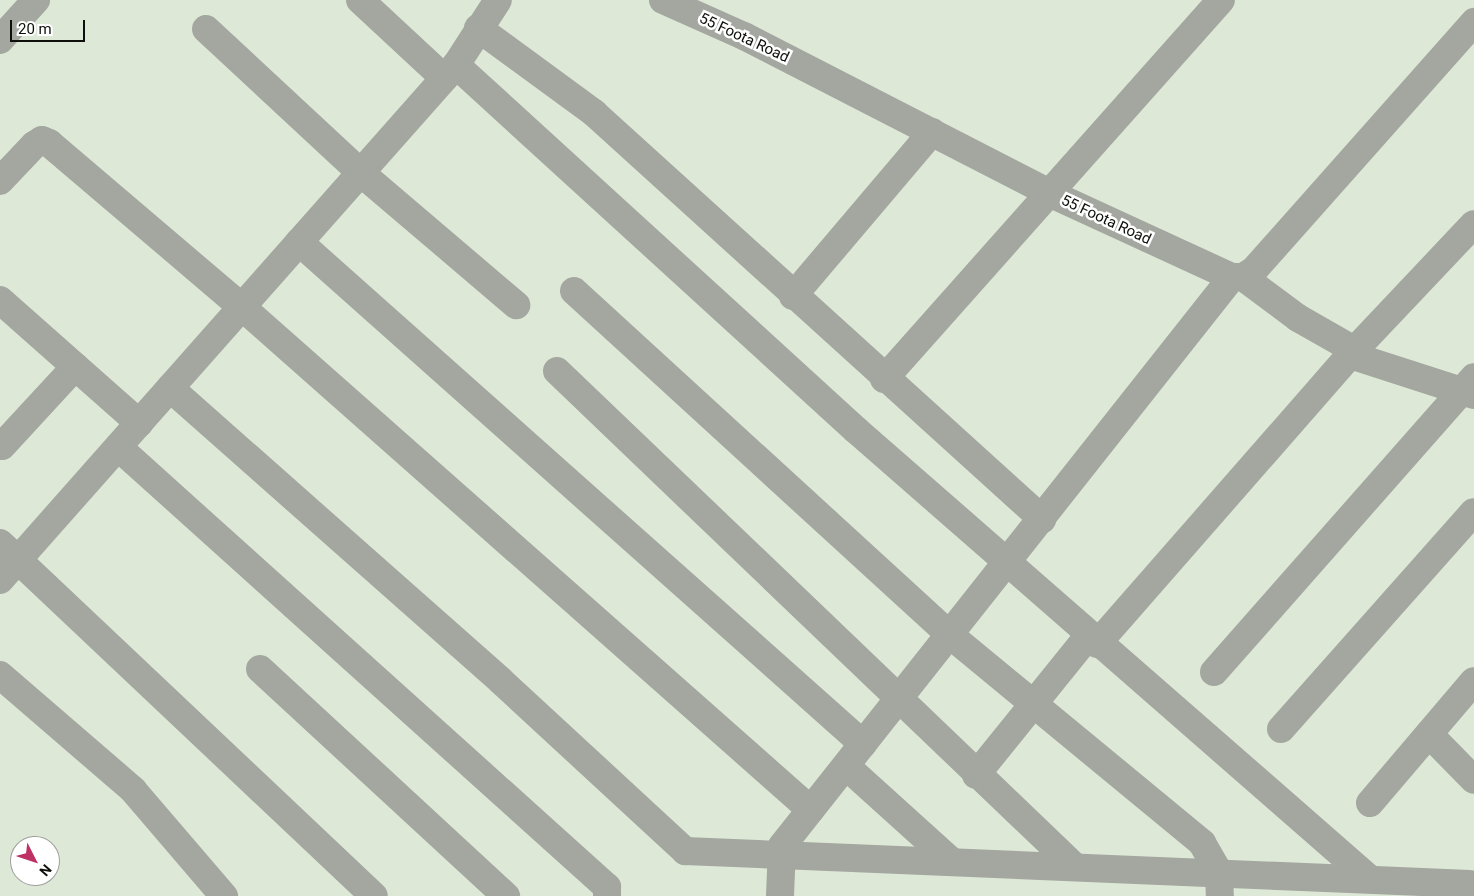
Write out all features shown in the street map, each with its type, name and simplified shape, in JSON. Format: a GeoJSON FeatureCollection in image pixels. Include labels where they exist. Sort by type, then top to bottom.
{"type":"FeatureCollection","features":[{"type":"Feature","properties":{"kind":"street"},"geometry":{"type":"LineString","coordinates":[[0,40],[36,0]]}},
{"type":"Feature","properties":{"kind":"street"},"geometry":{"type":"LineString","coordinates":[[360,0],[450,71],[1093,640],[1370,879]]}},
{"type":"Feature","properties":{"kind":"street"},"geometry":{"type":"LineString","coordinates":[[0,580],[9,552],[118,447],[361,173],[450,71],[498,0]]}},
{"type":"Feature","properties":{"kind":"street","name":"55 Foota Road"},"geometry":{"type":"LineString","coordinates":[[663,0],[744,36],[1049,193],[1237,277],[1353,353],[1470,388]]}},
{"type":"Feature","properties":{"kind":"street"},"geometry":{"type":"LineString","coordinates":[[884,379],[1222,0]]}},
{"type":"Feature","properties":{"kind":"street"},"geometry":{"type":"LineString","coordinates":[[780,896],[781,852],[811,810],[863,744],[1237,277],[1284,238],[1474,22]]}},
{"type":"Feature","properties":{"kind":"street"},"geometry":{"type":"LineString","coordinates":[[478,28],[578,100],[884,379],[1042,519]]}},
{"type":"Feature","properties":{"kind":"street"},"geometry":{"type":"LineString","coordinates":[[206,29],[361,173],[516,305]]}},
{"type":"Feature","properties":{"kind":"street"},"geometry":{"type":"LineString","coordinates":[[793,296],[932,132]]}},
{"type":"Feature","properties":{"kind":"street"},"geometry":{"type":"LineString","coordinates":[[0,181],[34,145],[42,140],[49,143],[242,307],[811,810]]}},
{"type":"Feature","properties":{"kind":"street"},"geometry":{"type":"LineString","coordinates":[[976,775],[1034,703],[1353,353],[1474,224]]}},
{"type":"Feature","properties":{"kind":"street"},"geometry":{"type":"LineString","coordinates":[[299,242],[863,744]]}},
{"type":"Feature","properties":{"kind":"street"},"geometry":{"type":"LineString","coordinates":[[574,291],[950,635],[1202,843],[1219,884]]}},
{"type":"Feature","properties":{"kind":"street"},"geometry":{"type":"LineString","coordinates":[[0,300],[139,423]]}},
{"type":"Feature","properties":{"kind":"street"},"geometry":{"type":"LineString","coordinates":[[2,446],[75,367]]}},
{"type":"Feature","properties":{"kind":"street"},"geometry":{"type":"LineString","coordinates":[[557,371],[898,701],[1072,865]]}},
{"type":"Feature","properties":{"kind":"street"},"geometry":{"type":"LineString","coordinates":[[170,388],[501,681],[684,850],[781,852],[1072,865],[1219,884],[1370,879],[1468,884]]}},
{"type":"Feature","properties":{"kind":"street"},"geometry":{"type":"LineString","coordinates":[[1214,672],[1470,388]]}},
{"type":"Feature","properties":{"kind":"street"},"geometry":{"type":"LineString","coordinates":[[118,447],[607,887],[607,896]]}},
{"type":"Feature","properties":{"kind":"street"},"geometry":{"type":"LineString","coordinates":[[1281,729],[1474,512]]}},
{"type":"Feature","properties":{"kind":"street"},"geometry":{"type":"LineString","coordinates":[[9,552],[374,896]]}},
{"type":"Feature","properties":{"kind":"street"},"geometry":{"type":"LineString","coordinates":[[260,670],[506,896]]}},
{"type":"Feature","properties":{"kind":"street"},"geometry":{"type":"LineString","coordinates":[[0,676],[133,790],[224,896]]}},
{"type":"Feature","properties":{"kind":"street"},"geometry":{"type":"LineString","coordinates":[[1370,803],[1474,681]]}},
{"type":"Feature","properties":{"kind":"street"},"geometry":{"type":"LineString","coordinates":[[1429,734],[1474,780]]}},
{"type":"Feature","properties":{"kind":"street"},"geometry":{"type":"LineString","coordinates":[[846,766],[950,860]]}}]}
